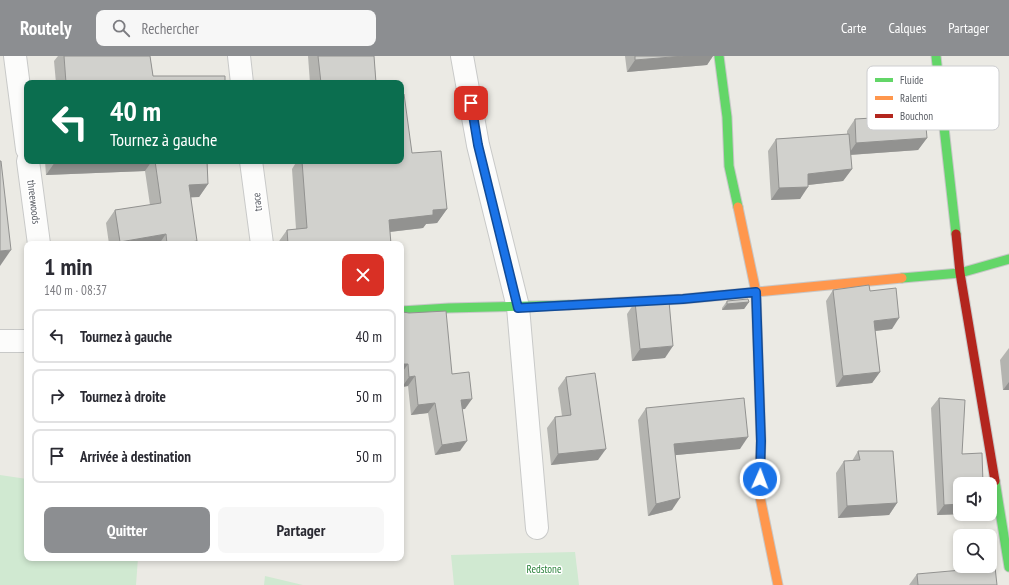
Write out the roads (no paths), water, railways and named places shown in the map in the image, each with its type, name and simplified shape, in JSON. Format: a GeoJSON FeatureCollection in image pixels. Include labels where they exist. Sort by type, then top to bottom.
{"type":"FeatureCollection","features":[{"type":"Feature","properties":{"kind":"street"},"geometry":{"type":"LineString","coordinates":[[15,56],[24,126]]}},
{"type":"Feature","properties":{"kind":"street"},"geometry":{"type":"LineString","coordinates":[[239,56],[242,80]]}},
{"type":"Feature","properties":{"kind":"street"},"geometry":{"type":"LineString","coordinates":[[462,56],[478,145],[518,308],[537,528]]}},
{"type":"Feature","properties":{"kind":"street"},"geometry":{"type":"LineString","coordinates":[[719,56],[727,117],[729,166],[756,292],[761,441],[759,492],[778,585]]}},
{"type":"Feature","properties":{"kind":"street"},"geometry":{"type":"LineString","coordinates":[[936,56],[937,66]]}},
{"type":"Feature","properties":{"kind":"street"},"geometry":{"type":"LineString","coordinates":[[944,130],[960,273],[1009,567]]}},
{"type":"Feature","properties":{"kind":"street","name":"threewoods"},"geometry":{"type":"LineString","coordinates":[[28,164],[39,241]]}},
{"type":"Feature","properties":{"kind":"street","name":"trace"},"geometry":{"type":"LineString","coordinates":[[252,164],[262,241]]}},
{"type":"Feature","properties":{"kind":"street"},"geometry":{"type":"LineString","coordinates":[[404,311],[449,308],[518,308],[683,299],[960,273],[1009,260]]}},
{"type":"Feature","properties":{"kind":"street"},"geometry":{"type":"LineString","coordinates":[[0,341],[24,341]]}},
{"type":"Feature","properties":{"kind":"park label","name":"Redstone"},"geometry":{"type":"Point","coordinates":[544,569]}}]}
